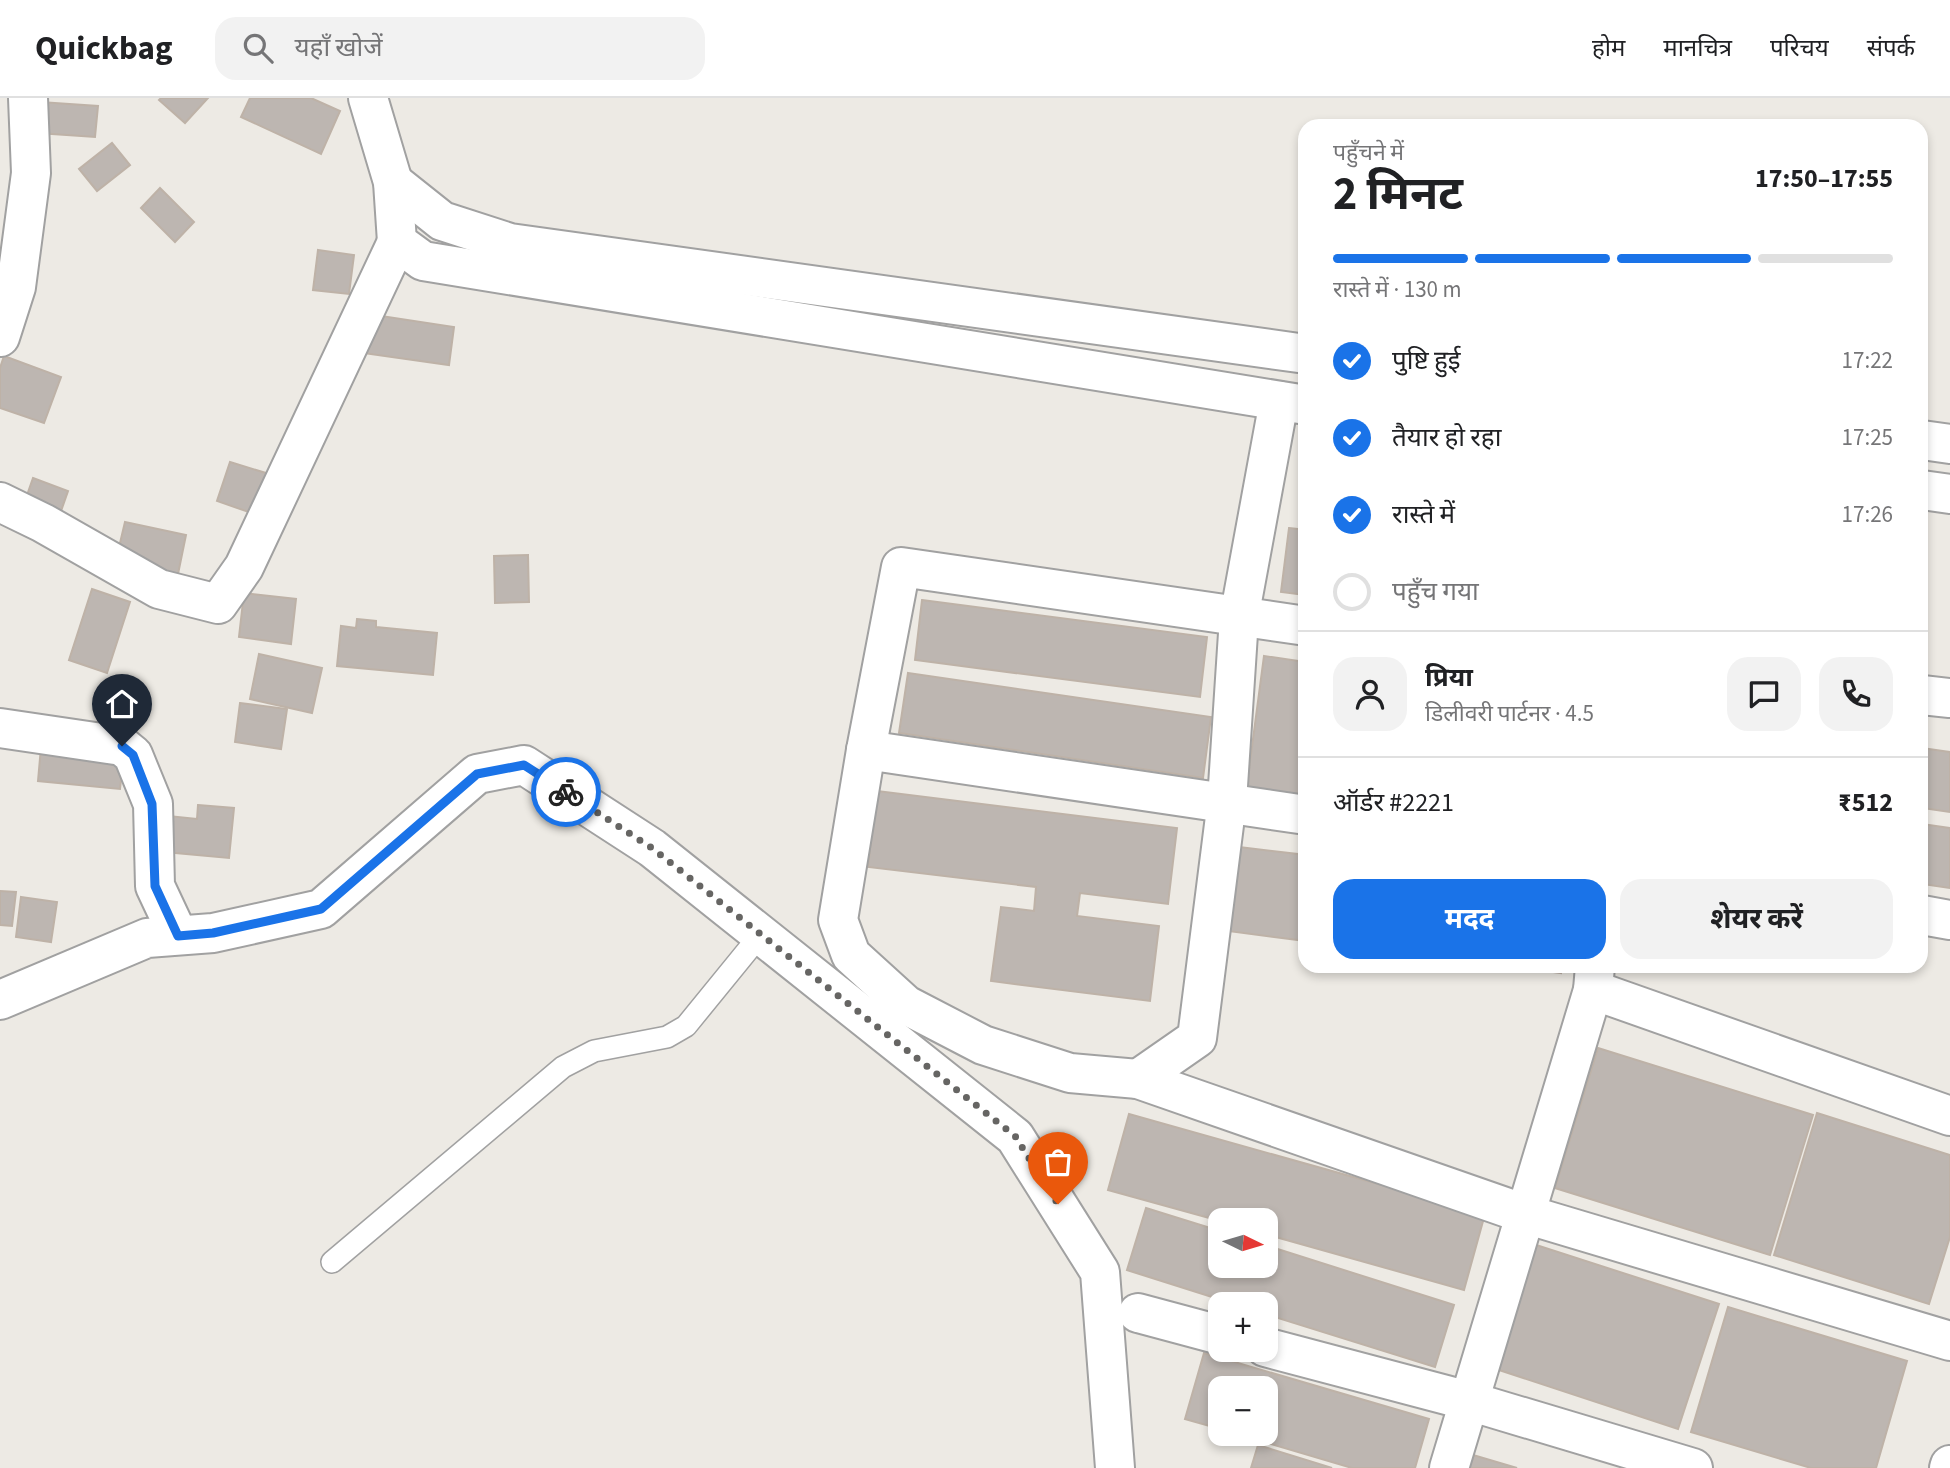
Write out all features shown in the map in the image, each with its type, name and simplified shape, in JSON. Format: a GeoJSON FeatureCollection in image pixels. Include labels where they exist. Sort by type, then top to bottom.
{"type":"FeatureCollection","features":[{"type":"Feature","properties":{"kind":"street"},"geometry":{"type":"LineString","coordinates":[[0,337],[16,287],[10,248],[31,173],[28,98]]}},
{"type":"Feature","properties":{"kind":"street"},"geometry":{"type":"LineString","coordinates":[[0,502],[43,523],[159,589],[218,604],[244,567],[397,242],[393,182],[368,98]]}},
{"type":"Feature","properties":{"kind":"street"},"geometry":{"type":"LineString","coordinates":[[393,182],[442,221],[510,243],[1298,353]]}},
{"type":"Feature","properties":{"kind":"street"},"geometry":{"type":"LineString","coordinates":[[397,242],[423,261],[1292,403],[1239,618],[1227,802],[1197,1038],[1138,1079]]}},
{"type":"Feature","properties":{"kind":"street"},"geometry":{"type":"LineString","coordinates":[[1928,441],[1950,444]]}},
{"type":"Feature","properties":{"kind":"street"},"geometry":{"type":"LineString","coordinates":[[1928,490],[1950,494]]}},
{"type":"Feature","properties":{"kind":"street"},"geometry":{"type":"LineString","coordinates":[[1298,625],[901,567],[866,750],[838,920],[851,954],[906,1005],[983,1045],[1070,1073],[1138,1079],[1525,1214],[1950,1341]]}},
{"type":"Feature","properties":{"kind":"street"},"geometry":{"type":"LineString","coordinates":[[1928,696],[1950,698]]}},
{"type":"Feature","properties":{"kind":"street"},"geometry":{"type":"LineString","coordinates":[[0,728],[122,746],[133,755],[152,804],[155,886],[178,936]]}},
{"type":"Feature","properties":{"kind":"street"},"geometry":{"type":"LineString","coordinates":[[866,750],[1298,813]]}},
{"type":"Feature","properties":{"kind":"street"},"geometry":{"type":"LineString","coordinates":[[0,1000],[147,938],[213,933],[321,909],[477,774],[524,765],[652,848],[1015,1136],[1100,1272],[1115,1468]]}},
{"type":"Feature","properties":{"kind":"street"},"geometry":{"type":"LineString","coordinates":[[1928,916],[1950,920]]}},
{"type":"Feature","properties":{"kind":"street"},"geometry":{"type":"LineString","coordinates":[[1449,1468],[1594,978],[1950,1116]]}},
{"type":"Feature","properties":{"kind":"street"},"geometry":{"type":"LineString","coordinates":[[1138,1313],[1208,1332]]}},
{"type":"Feature","properties":{"kind":"street"},"geometry":{"type":"LineString","coordinates":[[1278,1350],[1469,1401],[1693,1468]]}},
{"type":"Feature","properties":{"kind":"lane"},"geometry":{"type":"LineString","coordinates":[[332,1262],[563,1067],[594,1052],[667,1037],[686,1026],[761,934]]}},
{"type":"Feature","properties":{"kind":"building"},"geometry":{"type":"Polygon","coordinates":[[[208,98],[185,123],[159,100],[208,98]]]}},
{"type":"Feature","properties":{"kind":"building"},"geometry":{"type":"Polygon","coordinates":[[[250,98],[311,98],[340,111],[321,154],[241,117],[250,98]]]}},
{"type":"Feature","properties":{"kind":"building"},"geometry":{"type":"Polygon","coordinates":[[[40,102],[98,106],[95,137],[38,133],[40,102]]]}},
{"type":"Feature","properties":{"kind":"building"},"geometry":{"type":"Polygon","coordinates":[[[112,143],[130,165],[97,191],[79,169],[112,143]]]}},
{"type":"Feature","properties":{"kind":"building"},"geometry":{"type":"Polygon","coordinates":[[[160,188],[194,222],[175,242],[141,208],[160,188]]]}},
{"type":"Feature","properties":{"kind":"building"},"geometry":{"type":"Polygon","coordinates":[[[318,250],[354,255],[349,294],[313,290],[318,250]]]}},
{"type":"Feature","properties":{"kind":"building"},"geometry":{"type":"Polygon","coordinates":[[[368,314],[454,327],[449,365],[363,353],[368,314]]]}},
{"type":"Feature","properties":{"kind":"building"},"geometry":{"type":"Polygon","coordinates":[[[4,356],[61,377],[44,423],[0,408],[0,368],[4,356]]]}},
{"type":"Feature","properties":{"kind":"building"},"geometry":{"type":"Polygon","coordinates":[[[230,462],[279,477],[266,518],[217,501],[230,462]]]}},
{"type":"Feature","properties":{"kind":"building"},"geometry":{"type":"Polygon","coordinates":[[[33,478],[68,491],[60,514],[25,501],[33,478]]]}},
{"type":"Feature","properties":{"kind":"building"},"geometry":{"type":"Polygon","coordinates":[[[125,522],[186,535],[178,574],[116,560],[125,522]]]}},
{"type":"Feature","properties":{"kind":"building"},"geometry":{"type":"Polygon","coordinates":[[[1289,528],[1298,529],[1298,594],[1281,592],[1289,528]]]}},
{"type":"Feature","properties":{"kind":"building"},"geometry":{"type":"Polygon","coordinates":[[[528,555],[529,602],[495,603],[494,556],[528,555]]]}},
{"type":"Feature","properties":{"kind":"building"},"geometry":{"type":"Polygon","coordinates":[[[92,589],[130,602],[107,673],[69,660],[92,589]]]}},
{"type":"Feature","properties":{"kind":"building"},"geometry":{"type":"Polygon","coordinates":[[[244,593],[296,599],[291,644],[239,637],[244,593]]]}},
{"type":"Feature","properties":{"kind":"building"},"geometry":{"type":"Polygon","coordinates":[[[922,600],[1207,637],[1200,697],[915,660],[922,600]]]}},
{"type":"Feature","properties":{"kind":"building"},"geometry":{"type":"Polygon","coordinates":[[[357,619],[376,621],[376,627],[437,633],[433,675],[337,666],[341,626],[356,628],[357,619]]]}},
{"type":"Feature","properties":{"kind":"building"},"geometry":{"type":"Polygon","coordinates":[[[259,654],[322,668],[312,713],[250,699],[259,654]]]}},
{"type":"Feature","properties":{"kind":"building"},"geometry":{"type":"Polygon","coordinates":[[[1264,656],[1298,661],[1298,799],[1246,792],[1264,656]]]}},
{"type":"Feature","properties":{"kind":"building"},"geometry":{"type":"Polygon","coordinates":[[[908,673],[1211,717],[1203,778],[899,733],[908,673]]]}},
{"type":"Feature","properties":{"kind":"building"},"geometry":{"type":"Polygon","coordinates":[[[240,703],[287,709],[281,749],[235,742],[240,703]]]}},
{"type":"Feature","properties":{"kind":"building"},"geometry":{"type":"Polygon","coordinates":[[[41,747],[124,755],[120,789],[38,781],[41,747]]]}},
{"type":"Feature","properties":{"kind":"building"},"geometry":{"type":"Polygon","coordinates":[[[1928,749],[1950,752],[1950,812],[1928,809],[1928,749]]]}},
{"type":"Feature","properties":{"kind":"building"},"geometry":{"type":"Polygon","coordinates":[[[877,791],[1177,828],[1168,904],[1080,893],[1077,916],[1159,926],[1150,1001],[991,981],[1001,907],[1034,911],[1036,887],[868,867],[877,791]]]}},
{"type":"Feature","properties":{"kind":"building"},"geometry":{"type":"Polygon","coordinates":[[[198,805],[234,808],[229,858],[165,852],[169,816],[197,819],[198,805]]]}},
{"type":"Feature","properties":{"kind":"building"},"geometry":{"type":"Polygon","coordinates":[[[1928,825],[1950,828],[1950,888],[1928,885],[1928,825]]]}},
{"type":"Feature","properties":{"kind":"building"},"geometry":{"type":"Polygon","coordinates":[[[1239,847],[1298,854],[1298,940],[1228,931],[1239,847]]]}},
{"type":"Feature","properties":{"kind":"building"},"geometry":{"type":"Polygon","coordinates":[[[0,891],[16,892],[12,926],[0,925],[0,891]]]}},
{"type":"Feature","properties":{"kind":"building"},"geometry":{"type":"Polygon","coordinates":[[[21,897],[57,902],[51,942],[16,937],[21,897]]]}},
{"type":"Feature","properties":{"kind":"building"},"geometry":{"type":"Polygon","coordinates":[[[1598,1048],[1813,1115],[1770,1255],[1555,1188],[1598,1048]]]}},
{"type":"Feature","properties":{"kind":"building"},"geometry":{"type":"Polygon","coordinates":[[[1817,1113],[1950,1155],[1950,1237],[1929,1304],[1774,1255],[1817,1113]]]}},
{"type":"Feature","properties":{"kind":"building"},"geometry":{"type":"Polygon","coordinates":[[[1129,1114],[1485,1214],[1464,1290],[1278,1238],[1278,1208],[1208,1208],[1208,1218],[1108,1190],[1129,1114]]]}},
{"type":"Feature","properties":{"kind":"building"},"geometry":{"type":"Polygon","coordinates":[[[1146,1208],[1208,1227],[1208,1278],[1278,1278],[1278,1249],[1454,1305],[1435,1367],[1278,1318],[1278,1292],[1208,1292],[1208,1296],[1127,1270],[1146,1208]]]}},
{"type":"Feature","properties":{"kind":"building"},"geometry":{"type":"Polygon","coordinates":[[[1530,1243],[1719,1304],[1678,1429],[1490,1367],[1530,1243]]]}},
{"type":"Feature","properties":{"kind":"building"},"geometry":{"type":"Polygon","coordinates":[[[1728,1307],[1907,1361],[1876,1468],[1811,1468],[1691,1432],[1728,1307]]]}},
{"type":"Feature","properties":{"kind":"building"},"geometry":{"type":"Polygon","coordinates":[[[1204,1353],[1208,1354],[1208,1362],[1235,1362],[1429,1419],[1415,1468],[1352,1468],[1278,1446],[1278,1376],[1208,1376],[1208,1426],[1185,1419],[1204,1353]]]}},
{"type":"Feature","properties":{"kind":"building"},"geometry":{"type":"Polygon","coordinates":[[[1258,1446],[1261,1446],[1332,1468],[1251,1468],[1258,1446]]]}},
{"type":"Feature","properties":{"kind":"building"},"geometry":{"type":"Polygon","coordinates":[[[1473,1455],[1517,1468],[1469,1468],[1473,1455]]]}},
{"type":"Feature","properties":{"kind":"way so far"},"geometry":{"type":"LineString","coordinates":[[566,792],[652,848],[1015,1136],[1058,1204]]}},
{"type":"Feature","properties":{"kind":"route"},"geometry":{"type":"LineString","coordinates":[[122,746],[133,755],[152,804],[155,886],[178,936],[213,933],[321,909],[388,854],[477,774],[524,765],[566,792]]}}]}
